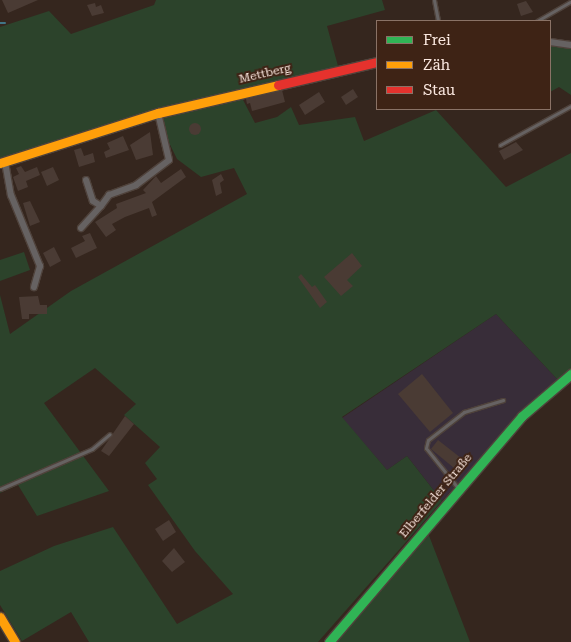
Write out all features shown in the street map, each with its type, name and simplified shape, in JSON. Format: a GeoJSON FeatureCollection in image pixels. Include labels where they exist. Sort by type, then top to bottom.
{"type":"FeatureCollection","features":[{"type":"Feature","properties":{"kind":"main road","name":"Mettberg"},"geometry":{"type":"LineString","coordinates":[[2,162],[158,114],[376,62]]}},
{"type":"Feature","properties":{"kind":"main road","name":"Elberfelder Straße"},"geometry":{"type":"LineString","coordinates":[[329,642],[458,488],[522,416],[571,374]]}},
{"type":"Feature","properties":{"kind":"main road"},"geometry":{"type":"LineString","coordinates":[[0,617],[15,642]]}},
{"type":"Feature","properties":{"kind":"street"},"geometry":{"type":"LineString","coordinates":[[551,42],[571,45]]}},
{"type":"Feature","properties":{"kind":"street"},"geometry":{"type":"LineString","coordinates":[[81,228],[109,196],[136,185],[169,160],[158,114]]}},
{"type":"Feature","properties":{"kind":"street","name":"Mettberg"},"geometry":{"type":"LineString","coordinates":[[2,162],[11,195],[40,266],[34,287]]}},
{"type":"Feature","properties":{"kind":"street"},"geometry":{"type":"LineString","coordinates":[[86,180],[93,201],[101,206]]}},
{"type":"Feature","properties":{"kind":"lane"},"geometry":{"type":"LineString","coordinates":[[434,0],[438,20]]}},
{"type":"Feature","properties":{"kind":"lane"},"geometry":{"type":"LineString","coordinates":[[539,20],[571,1]]}},
{"type":"Feature","properties":{"kind":"lane"},"geometry":{"type":"LineString","coordinates":[[500,145],[571,106]]}},
{"type":"Feature","properties":{"kind":"lane"},"geometry":{"type":"LineString","coordinates":[[458,488],[426,448],[428,440],[464,412],[503,400]]}},
{"type":"Feature","properties":{"kind":"lane"},"geometry":{"type":"LineString","coordinates":[[0,489],[92,449],[110,434]]}},
{"type":"Feature","properties":{"kind":"shaded area"},"geometry":{"type":"Polygon","coordinates":[[[496,314],[558,380],[521,413],[442,501],[407,456],[387,470],[342,418],[496,314]]]}},
{"type":"Feature","properties":{"kind":"green space"},"geometry":{"type":"Polygon","coordinates":[[[156,0],[382,0],[385,10],[327,26],[338,66],[199,100],[0,159],[0,27],[49,11],[71,34],[154,5],[156,0]]]}},
{"type":"Feature","properties":{"kind":"green space"},"geometry":{"type":"Polygon","coordinates":[[[551,44],[571,47],[571,95],[559,87],[551,91],[551,44]]]}},
{"type":"Feature","properties":{"kind":"green space"},"geometry":{"type":"Polygon","coordinates":[[[241,96],[255,123],[277,117],[291,107],[299,125],[355,117],[364,141],[436,110],[506,187],[571,153],[571,371],[558,380],[496,314],[342,417],[387,470],[407,456],[442,501],[318,642],[89,642],[71,612],[22,641],[0,605],[0,571],[54,546],[113,527],[177,624],[233,594],[195,551],[148,485],[157,479],[145,463],[160,447],[124,415],[136,404],[95,368],[44,403],[109,491],[37,516],[18,485],[0,493],[0,295],[10,334],[71,291],[247,194],[234,168],[201,177],[177,159],[157,118],[241,96]]]}},
{"type":"Feature","properties":{"kind":"green space"},"geometry":{"type":"Polygon","coordinates":[[[24,252],[30,270],[0,281],[0,260],[24,252]]]}},
{"type":"Feature","properties":{"kind":"green space"},"geometry":{"type":"Polygon","coordinates":[[[428,533],[470,642],[335,642],[372,599],[428,533]]]}},
{"type":"Feature","properties":{"kind":"building"},"geometry":{"type":"Polygon","coordinates":[[[2,0],[38,0],[8,13],[2,0]]]}},
{"type":"Feature","properties":{"kind":"building"},"geometry":{"type":"Polygon","coordinates":[[[526,1],[533,12],[521,16],[517,4],[526,1]]]}},
{"type":"Feature","properties":{"kind":"building"},"geometry":{"type":"Polygon","coordinates":[[[95,3],[96,7],[101,5],[104,13],[92,16],[87,5],[95,3]]]}},
{"type":"Feature","properties":{"kind":"building"},"geometry":{"type":"Polygon","coordinates":[[[353,89],[358,97],[346,105],[341,97],[353,89]]]}},
{"type":"Feature","properties":{"kind":"building"},"geometry":{"type":"Polygon","coordinates":[[[282,90],[285,102],[252,111],[250,103],[247,104],[246,99],[282,90]]]}},
{"type":"Feature","properties":{"kind":"building"},"geometry":{"type":"Polygon","coordinates":[[[319,92],[325,102],[305,115],[299,105],[319,92]]]}},
{"type":"Feature","properties":{"kind":"building"},"geometry":{"type":"Polygon","coordinates":[[[193,123],[197,123],[201,129],[197,135],[193,135],[189,131],[189,127],[193,123]]]}},
{"type":"Feature","properties":{"kind":"building"},"geometry":{"type":"Polygon","coordinates":[[[150,132],[153,155],[136,160],[130,145],[150,132]]]}},
{"type":"Feature","properties":{"kind":"building"},"geometry":{"type":"Polygon","coordinates":[[[123,136],[129,150],[106,158],[104,152],[110,149],[107,143],[123,136]]]}},
{"type":"Feature","properties":{"kind":"building"},"geometry":{"type":"Polygon","coordinates":[[[516,142],[523,150],[504,160],[499,151],[516,142]]]}},
{"type":"Feature","properties":{"kind":"building"},"geometry":{"type":"Polygon","coordinates":[[[81,148],[84,156],[93,153],[95,162],[79,167],[74,150],[81,148]]]}},
{"type":"Feature","properties":{"kind":"building"},"geometry":{"type":"Polygon","coordinates":[[[21,166],[25,172],[37,167],[40,175],[26,181],[28,187],[18,191],[13,177],[19,174],[16,168],[21,166]]]}},
{"type":"Feature","properties":{"kind":"building"},"geometry":{"type":"Polygon","coordinates":[[[53,167],[59,180],[47,186],[41,172],[53,167]]]}},
{"type":"Feature","properties":{"kind":"building"},"geometry":{"type":"Polygon","coordinates":[[[181,169],[186,177],[152,202],[157,215],[152,217],[149,208],[125,217],[112,224],[116,230],[106,237],[95,222],[117,208],[116,204],[146,193],[143,190],[156,176],[161,183],[181,169]]]}},
{"type":"Feature","properties":{"kind":"building"},"geometry":{"type":"Polygon","coordinates":[[[221,174],[224,180],[220,183],[222,193],[216,196],[212,180],[221,174]]]}},
{"type":"Feature","properties":{"kind":"building"},"geometry":{"type":"Polygon","coordinates":[[[30,201],[40,222],[30,226],[23,203],[30,201]]]}},
{"type":"Feature","properties":{"kind":"building"},"geometry":{"type":"Polygon","coordinates":[[[90,233],[97,248],[76,258],[71,248],[85,241],[82,236],[90,233]]]}},
{"type":"Feature","properties":{"kind":"building"},"geometry":{"type":"Polygon","coordinates":[[[54,247],[61,261],[50,267],[43,253],[54,247]]]}},
{"type":"Feature","properties":{"kind":"building"},"geometry":{"type":"Polygon","coordinates":[[[352,253],[362,266],[347,280],[353,286],[341,296],[324,277],[352,253]]]}},
{"type":"Feature","properties":{"kind":"building"},"geometry":{"type":"Polygon","coordinates":[[[301,274],[312,287],[315,285],[327,302],[320,308],[298,277],[301,274]]]}},
{"type":"Feature","properties":{"kind":"building"},"geometry":{"type":"Polygon","coordinates":[[[38,296],[40,305],[47,305],[47,314],[29,314],[29,319],[22,319],[19,297],[38,296]]]}},
{"type":"Feature","properties":{"kind":"building"},"geometry":{"type":"Polygon","coordinates":[[[422,374],[453,413],[430,432],[398,394],[422,374]]]}},
{"type":"Feature","properties":{"kind":"building"},"geometry":{"type":"Polygon","coordinates":[[[125,416],[134,424],[109,456],[101,451],[125,416]]]}},
{"type":"Feature","properties":{"kind":"building"},"geometry":{"type":"Polygon","coordinates":[[[438,440],[461,458],[454,468],[431,449],[438,440]]]}},
{"type":"Feature","properties":{"kind":"building"},"geometry":{"type":"Polygon","coordinates":[[[169,520],[176,532],[163,541],[155,529],[169,520]]]}},
{"type":"Feature","properties":{"kind":"building"},"geometry":{"type":"Polygon","coordinates":[[[174,548],[185,562],[172,572],[162,561],[174,548]]]}},
{"type":"Feature","properties":{"kind":"waterway"},"geometry":{"type":"LineString","coordinates":[[0,23],[5,23]]}},
{"type":"Feature","properties":{"kind":"traffic: fast"},"geometry":{"type":"LineString","coordinates":[[329,642],[522,416],[571,374]]}},
{"type":"Feature","properties":{"kind":"traffic: slow"},"geometry":{"type":"LineString","coordinates":[[0,163],[158,113],[278,85]]}},
{"type":"Feature","properties":{"kind":"traffic: slow"},"geometry":{"type":"LineString","coordinates":[[0,617],[15,642]]}},
{"type":"Feature","properties":{"kind":"traffic: jam"},"geometry":{"type":"LineString","coordinates":[[278,85],[376,62]]}}]}
